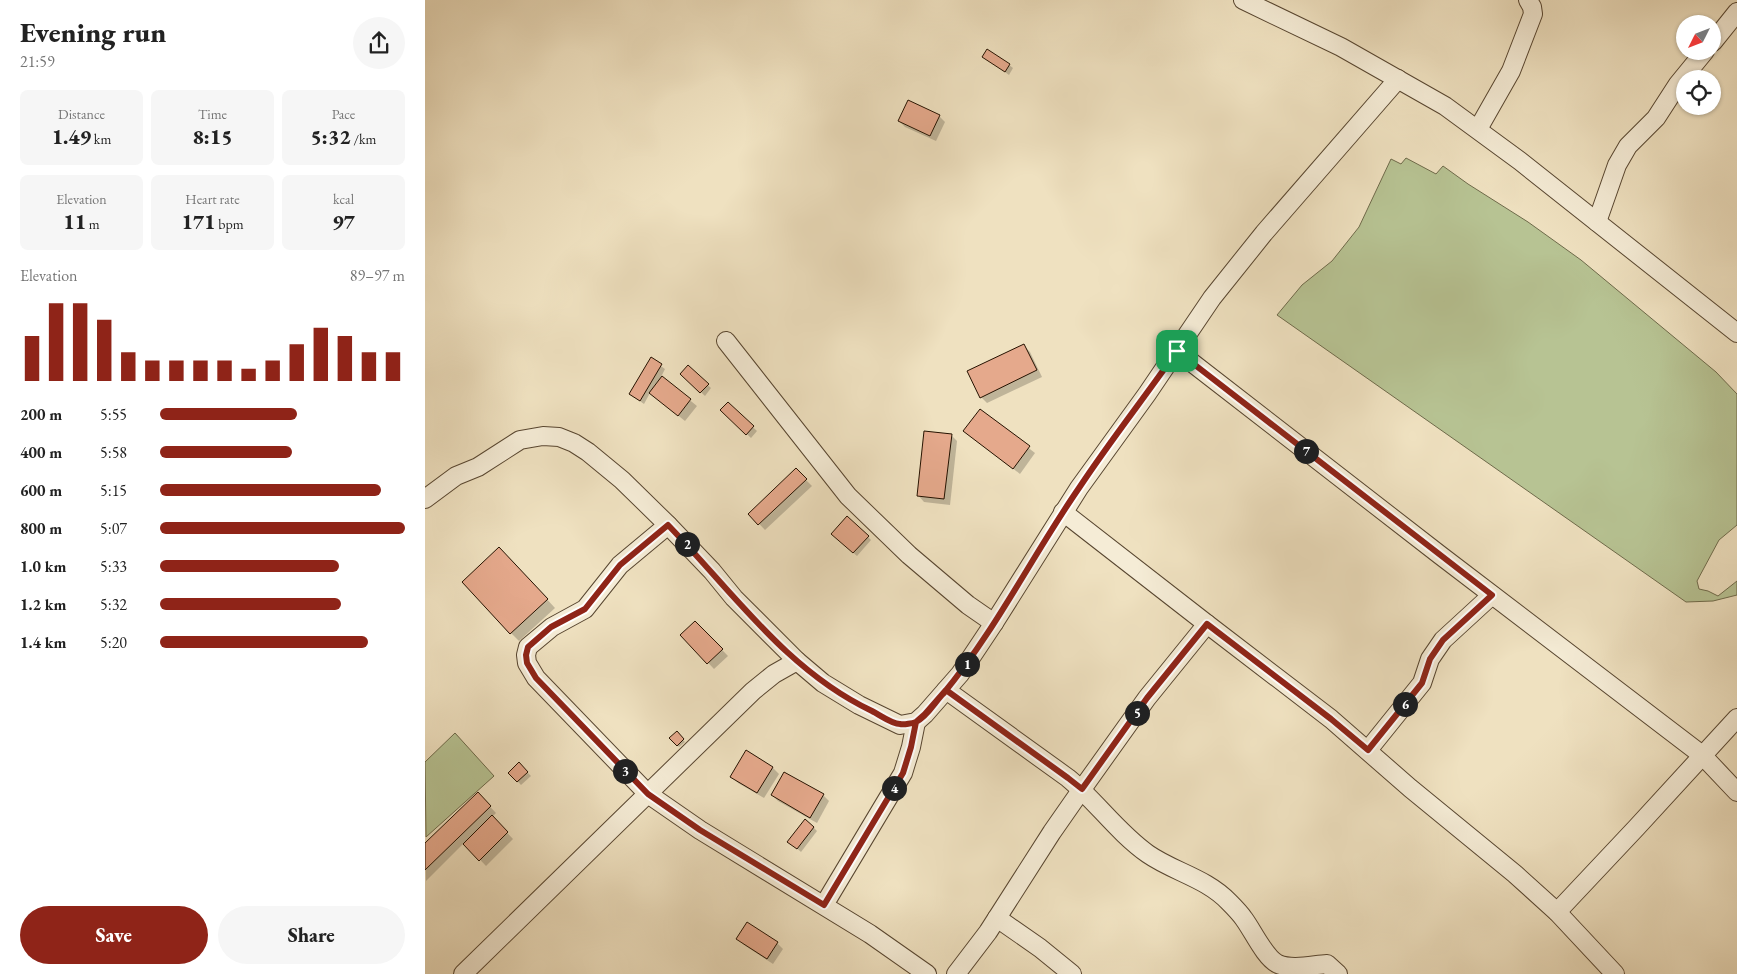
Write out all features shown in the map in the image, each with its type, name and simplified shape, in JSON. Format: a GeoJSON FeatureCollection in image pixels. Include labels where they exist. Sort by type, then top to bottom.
{"type":"FeatureCollection","features":[{"type":"Feature","properties":{"kind":"street"},"geometry":{"type":"LineString","coordinates":[[1243,0],[1341,47],[1429,96],[1478,129],[1734,326]]}},
{"type":"Feature","properties":{"kind":"street"},"geometry":{"type":"LineString","coordinates":[[1478,129],[1511,71],[1533,14],[1528,0]]}},
{"type":"Feature","properties":{"kind":"street"},"geometry":{"type":"LineString","coordinates":[[1721,32],[1737,12]]}},
{"type":"Feature","properties":{"kind":"street"},"geometry":{"type":"LineString","coordinates":[[1597,222],[1617,165],[1628,146],[1656,118],[1678,84],[1698,60]]}},
{"type":"Feature","properties":{"kind":"street"},"geometry":{"type":"LineString","coordinates":[[425,499],[456,476],[479,467],[520,440],[543,436],[559,437],[574,444],[622,480],[712,571],[734,598],[797,661],[823,683],[859,705],[899,725],[916,722],[960,674],[1079,488],[1177,351],[1212,298],[1264,234],[1398,79]]}},
{"type":"Feature","properties":{"kind":"street"},"geometry":{"type":"LineString","coordinates":[[726,341],[848,496],[909,555],[968,605],[994,623]]}},
{"type":"Feature","properties":{"kind":"street"},"geometry":{"type":"LineString","coordinates":[[1177,351],[1702,755],[1737,792]]}},
{"type":"Feature","properties":{"kind":"street"},"geometry":{"type":"LineString","coordinates":[[1063,512],[1331,719],[1410,788],[1515,874],[1557,912],[1615,974]]}},
{"type":"Feature","properties":{"kind":"street"},"geometry":{"type":"LineString","coordinates":[[668,525],[620,565],[590,605],[581,612],[551,627],[528,647],[527,663],[536,678],[648,794],[700,830],[870,934],[927,974]]}},
{"type":"Feature","properties":{"kind":"street"},"geometry":{"type":"LineString","coordinates":[[1368,750],[1422,683],[1430,659],[1443,640],[1492,595]]}},
{"type":"Feature","properties":{"kind":"street"},"geometry":{"type":"LineString","coordinates":[[956,974],[997,918],[1082,789],[1147,698],[1207,624]]}},
{"type":"Feature","properties":{"kind":"street"},"geometry":{"type":"LineString","coordinates":[[463,974],[753,691],[774,674],[797,661]]}},
{"type":"Feature","properties":{"kind":"street"},"geometry":{"type":"LineString","coordinates":[[946,690],[1082,789],[1105,815],[1145,853],[1162,864],[1185,872],[1215,889],[1243,917],[1269,956],[1277,963],[1288,966],[1327,964],[1338,974]]}},
{"type":"Feature","properties":{"kind":"street"},"geometry":{"type":"LineString","coordinates":[[1557,912],[1637,828],[1737,718]]}},
{"type":"Feature","properties":{"kind":"street"},"geometry":{"type":"LineString","coordinates":[[824,905],[903,773],[916,722]]}},
{"type":"Feature","properties":{"kind":"street"},"geometry":{"type":"LineString","coordinates":[[997,918],[1040,948],[1072,974]]}},
{"type":"Feature","properties":{"kind":"green space"},"geometry":{"type":"Polygon","coordinates":[[[1406,158],[1436,174],[1443,166],[1528,222],[1581,260],[1716,372],[1737,394],[1737,525],[1719,540],[1697,581],[1699,589],[1718,596],[1737,581],[1737,595],[1713,601],[1686,602],[1277,315],[1302,285],[1332,261],[1359,227],[1391,159],[1401,164],[1406,158]]]}},
{"type":"Feature","properties":{"kind":"green space"},"geometry":{"type":"Polygon","coordinates":[[[455,733],[494,776],[426,837],[425,762],[455,733]]]}},
{"type":"Feature","properties":{"kind":"building"},"geometry":{"type":"Polygon","coordinates":[[[987,49],[1010,64],[1005,72],[982,57],[987,49]]]}},
{"type":"Feature","properties":{"kind":"building"},"geometry":{"type":"Polygon","coordinates":[[[908,100],[940,115],[930,136],[898,121],[908,100]]]}},
{"type":"Feature","properties":{"kind":"building"},"geometry":{"type":"Polygon","coordinates":[[[1024,344],[1037,370],[980,398],[967,371],[1024,344]]]}},
{"type":"Feature","properties":{"kind":"building"},"geometry":{"type":"Polygon","coordinates":[[[651,357],[662,364],[640,401],[629,394],[651,357]]]}},
{"type":"Feature","properties":{"kind":"building"},"geometry":{"type":"Polygon","coordinates":[[[688,365],[709,384],[700,393],[680,374],[688,365]]]}},
{"type":"Feature","properties":{"kind":"building"},"geometry":{"type":"Polygon","coordinates":[[[662,376],[691,399],[678,416],[649,393],[662,376]]]}},
{"type":"Feature","properties":{"kind":"building"},"geometry":{"type":"Polygon","coordinates":[[[728,402],[754,426],[746,435],[720,410],[728,402]]]}},
{"type":"Feature","properties":{"kind":"building"},"geometry":{"type":"Polygon","coordinates":[[[980,409],[1030,446],[1013,469],[963,431],[980,409]]]}},
{"type":"Feature","properties":{"kind":"building"},"geometry":{"type":"Polygon","coordinates":[[[924,431],[952,434],[944,499],[917,496],[924,431]]]}},
{"type":"Feature","properties":{"kind":"building"},"geometry":{"type":"Polygon","coordinates":[[[796,468],[807,479],[758,525],[748,514],[796,468]]]}},
{"type":"Feature","properties":{"kind":"building"},"geometry":{"type":"Polygon","coordinates":[[[847,516],[869,536],[853,553],[831,534],[847,516]]]}},
{"type":"Feature","properties":{"kind":"building"},"geometry":{"type":"Polygon","coordinates":[[[499,547],[548,599],[510,634],[462,582],[499,547]]]}},
{"type":"Feature","properties":{"kind":"building"},"geometry":{"type":"Polygon","coordinates":[[[695,621],[723,649],[707,664],[680,635],[695,621]]]}},
{"type":"Feature","properties":{"kind":"building"},"geometry":{"type":"Polygon","coordinates":[[[677,731],[684,739],[677,746],[669,738],[677,731]]]}},
{"type":"Feature","properties":{"kind":"building"},"geometry":{"type":"Polygon","coordinates":[[[746,750],[773,767],[757,793],[730,777],[746,750]]]}},
{"type":"Feature","properties":{"kind":"building"},"geometry":{"type":"Polygon","coordinates":[[[519,762],[528,772],[517,782],[508,773],[519,762]]]}},
{"type":"Feature","properties":{"kind":"building"},"geometry":{"type":"Polygon","coordinates":[[[784,772],[824,794],[810,818],[771,795],[784,772]]]}},
{"type":"Feature","properties":{"kind":"building"},"geometry":{"type":"Polygon","coordinates":[[[478,792],[491,806],[425,870],[425,843],[478,792]]]}},
{"type":"Feature","properties":{"kind":"building"},"geometry":{"type":"Polygon","coordinates":[[[492,815],[508,832],[479,861],[463,844],[492,815]]]}},
{"type":"Feature","properties":{"kind":"building"},"geometry":{"type":"Polygon","coordinates":[[[805,819],[814,827],[797,849],[787,842],[805,819]]]}},
{"type":"Feature","properties":{"kind":"building"},"geometry":{"type":"Polygon","coordinates":[[[747,922],[778,942],[767,959],[736,939],[747,922]]]}},
{"type":"Feature","properties":{"kind":"route"},"geometry":{"type":"LineString","coordinates":[[1177,351],[1079,488],[960,674],[916,722],[899,725],[859,705],[823,683],[756,622],[712,571],[668,525],[620,565],[590,605],[581,612],[551,627],[528,647],[527,663],[536,678],[648,794],[700,830],[824,905],[903,773],[916,722],[946,690],[1082,789],[1147,698],[1207,624],[1331,719],[1368,750],[1422,683],[1430,659],[1443,640],[1492,595],[1177,351]]}}]}
